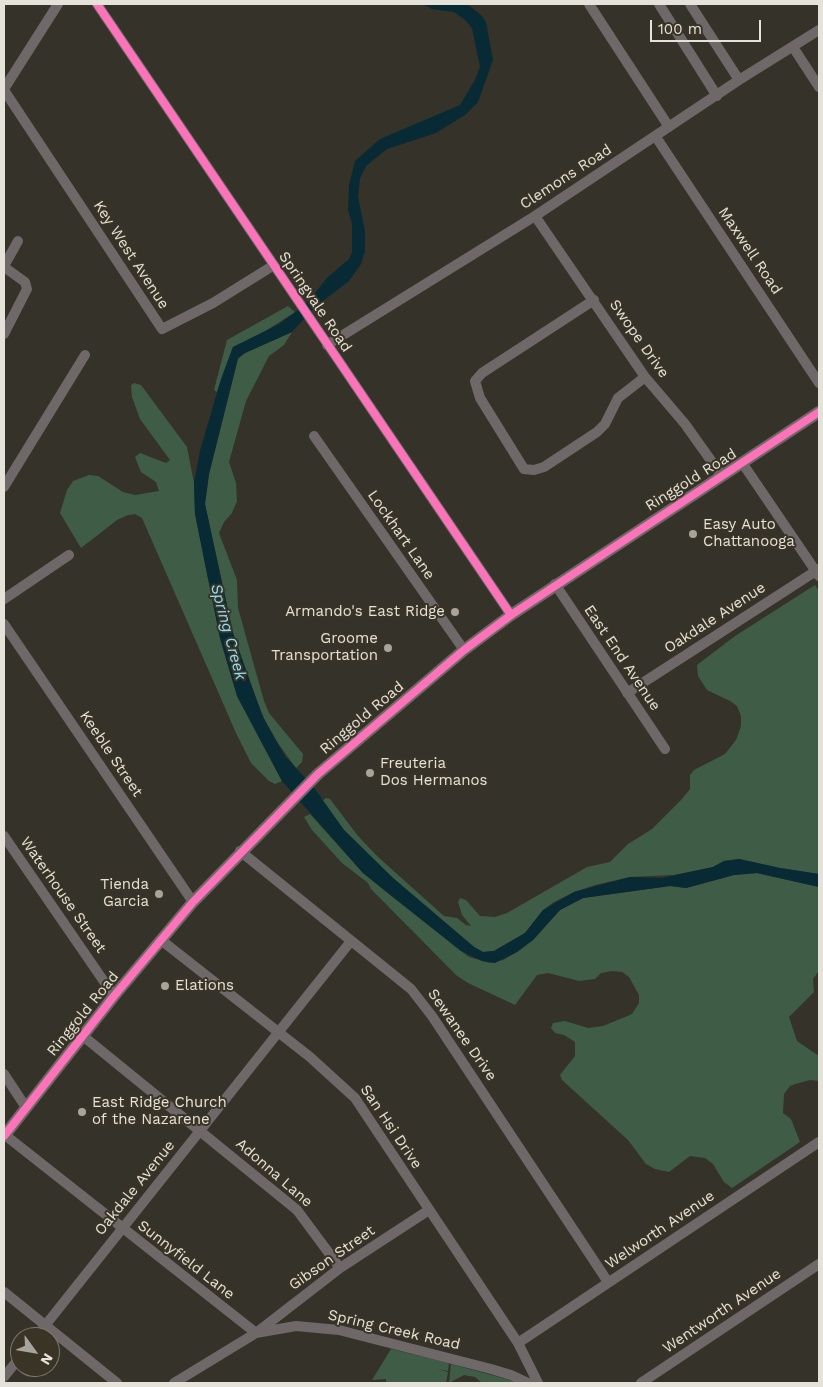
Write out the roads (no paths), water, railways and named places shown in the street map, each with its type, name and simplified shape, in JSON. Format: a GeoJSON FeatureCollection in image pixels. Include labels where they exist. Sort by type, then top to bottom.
{"type":"FeatureCollection","features":[{"type":"Feature","properties":{"kind":"main road","name":"Ringgold Road"},"geometry":{"type":"LineString","coordinates":[[4,1136],[114,996],[193,902],[240,851],[318,774],[464,650],[510,615],[555,584],[743,464],[819,412]]}},
{"type":"Feature","properties":{"kind":"street"},"geometry":{"type":"LineString","coordinates":[[5,84],[58,4]]}},
{"type":"Feature","properties":{"kind":"street","name":"Springvale Road"},"geometry":{"type":"LineString","coordinates":[[96,4],[510,615]]}},
{"type":"Feature","properties":{"kind":"street"},"geometry":{"type":"LineString","coordinates":[[589,4],[669,127]]}},
{"type":"Feature","properties":{"kind":"street"},"geometry":{"type":"LineString","coordinates":[[660,4],[717,96]]}},
{"type":"Feature","properties":{"kind":"street"},"geometry":{"type":"LineString","coordinates":[[690,4],[739,80]]}},
{"type":"Feature","properties":{"kind":"street","name":"Clemons Road"},"geometry":{"type":"LineString","coordinates":[[327,345],[535,216],[739,80],[819,30]]}},
{"type":"Feature","properties":{"kind":"street"},"geometry":{"type":"LineString","coordinates":[[793,47],[819,87]]}},
{"type":"Feature","properties":{"kind":"street","name":"Key West Avenue"},"geometry":{"type":"LineString","coordinates":[[5,84],[162,329],[213,303],[274,265]]}},
{"type":"Feature","properties":{"kind":"street","name":"Maxwell Road"},"geometry":{"type":"LineString","coordinates":[[656,137],[819,382]]}},
{"type":"Feature","properties":{"kind":"street","name":"Swope Drive"},"geometry":{"type":"LineString","coordinates":[[535,216],[594,300],[645,378],[685,424],[722,476]]}},
{"type":"Feature","properties":{"kind":"street"},"geometry":{"type":"LineString","coordinates":[[4,334],[27,289],[25,282],[4,266],[18,241]]}},
{"type":"Feature","properties":{"kind":"street"},"geometry":{"type":"LineString","coordinates":[[594,300],[482,373],[475,381],[480,398],[524,468],[534,470],[544,466],[597,432],[605,424],[618,398],[645,378]]}},
{"type":"Feature","properties":{"kind":"street"},"geometry":{"type":"LineString","coordinates":[[4,487],[85,354]]}},
{"type":"Feature","properties":{"kind":"street","name":"Lockhart Lane"},"geometry":{"type":"LineString","coordinates":[[314,436],[464,650]]}},
{"type":"Feature","properties":{"kind":"street"},"geometry":{"type":"LineString","coordinates":[[743,464],[818,572]]}},
{"type":"Feature","properties":{"kind":"street"},"geometry":{"type":"LineString","coordinates":[[4,599],[69,555]]}},
{"type":"Feature","properties":{"kind":"street","name":"Oakdale Avenue"},"geometry":{"type":"LineString","coordinates":[[627,693],[818,572]]}},
{"type":"Feature","properties":{"kind":"street","name":"East End Avenue"},"geometry":{"type":"LineString","coordinates":[[555,584],[664,749]]}},
{"type":"Feature","properties":{"kind":"street","name":"Keeble Street"},"geometry":{"type":"LineString","coordinates":[[4,624],[193,902]]}},
{"type":"Feature","properties":{"kind":"street","name":"Waterhouse Street"},"geometry":{"type":"LineString","coordinates":[[4,836],[114,996]]}},
{"type":"Feature","properties":{"kind":"street","name":"Sewanee Drive"},"geometry":{"type":"LineString","coordinates":[[240,851],[411,989],[432,1016],[608,1282]]}},
{"type":"Feature","properties":{"kind":"street","name":"San Hsi Drive"},"geometry":{"type":"LineString","coordinates":[[161,940],[334,1076],[355,1098],[518,1343],[538,1383]]}},
{"type":"Feature","properties":{"kind":"street","name":"Oakdale Avenue"},"geometry":{"type":"LineString","coordinates":[[45,1325],[351,941]]}},
{"type":"Feature","properties":{"kind":"street","name":"Adonna Lane"},"geometry":{"type":"LineString","coordinates":[[83,1036],[201,1130],[297,1210],[340,1268]]}},
{"type":"Feature","properties":{"kind":"street"},"geometry":{"type":"LineString","coordinates":[[4,1074],[26,1106]]}},
{"type":"Feature","properties":{"kind":"street","name":"Sunnyfield Lane"},"geometry":{"type":"LineString","coordinates":[[4,1136],[256,1333]]}},
{"type":"Feature","properties":{"kind":"street","name":"Welworth Avenue"},"geometry":{"type":"LineString","coordinates":[[518,1343],[819,1142]]}},
{"type":"Feature","properties":{"kind":"street","name":"Gibson Street"},"geometry":{"type":"LineString","coordinates":[[256,1333],[340,1268],[429,1210]]}},
{"type":"Feature","properties":{"kind":"street","name":"Wentworth Avenue"},"geometry":{"type":"LineString","coordinates":[[641,1383],[819,1264]]}},
{"type":"Feature","properties":{"kind":"street"},"geometry":{"type":"LineString","coordinates":[[4,1292],[116,1383]]}},
{"type":"Feature","properties":{"kind":"street","name":"Spring Creek Road"},"geometry":{"type":"LineString","coordinates":[[174,1383],[256,1333],[296,1326],[339,1330],[491,1369],[528,1383]]}},
{"type":"Feature","properties":{"kind":"water","name":"Spring Creek"},"geometry":{"type":"Polygon","coordinates":[[[423,4],[467,4],[481,15],[486,22],[493,60],[478,102],[465,115],[436,133],[387,149],[366,166],[360,178],[358,197],[365,231],[365,251],[361,264],[349,281],[315,307],[292,332],[238,358],[209,474],[205,504],[233,633],[262,715],[285,756],[315,789],[344,830],[393,878],[474,947],[483,952],[494,951],[525,933],[543,910],[574,892],[630,877],[662,878],[713,867],[724,861],[739,859],[819,874],[819,887],[757,873],[734,875],[686,888],[670,886],[583,898],[560,910],[533,940],[517,952],[495,963],[482,961],[461,951],[363,873],[282,781],[237,696],[220,638],[195,514],[194,483],[200,451],[221,379],[233,347],[279,324],[305,305],[328,277],[349,259],[352,252],[352,224],[348,210],[349,185],[355,161],[380,139],[460,105],[475,80],[480,67],[472,28],[454,12],[432,9],[423,4]]]}},
{"type":"Feature","properties":{"kind":"place","name":"Easy Auto Chattanooga"},"geometry":{"type":"Point","coordinates":[693,534]}},
{"type":"Feature","properties":{"kind":"place","name":"Armando's East Ridge"},"geometry":{"type":"Point","coordinates":[455,612]}},
{"type":"Feature","properties":{"kind":"place","name":"Groome Transportation"},"geometry":{"type":"Point","coordinates":[388,648]}},
{"type":"Feature","properties":{"kind":"place","name":"Freuteria Dos Hermanos"},"geometry":{"type":"Point","coordinates":[370,773]}},
{"type":"Feature","properties":{"kind":"place","name":"Tienda Garcia"},"geometry":{"type":"Point","coordinates":[159,894]}},
{"type":"Feature","properties":{"kind":"place","name":"Elations"},"geometry":{"type":"Point","coordinates":[165,986]}},
{"type":"Feature","properties":{"kind":"place","name":"East Ridge Church of the Nazarene"},"geometry":{"type":"Point","coordinates":[82,1112]}}]}
